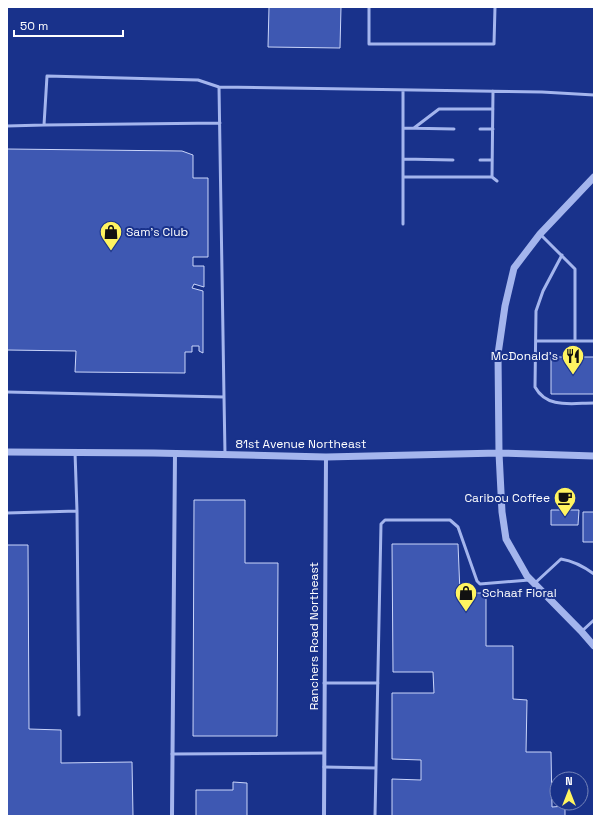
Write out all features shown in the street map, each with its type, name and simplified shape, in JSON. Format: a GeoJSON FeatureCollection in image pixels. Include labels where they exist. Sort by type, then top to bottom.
{"type":"FeatureCollection","features":[{"type":"Feature","properties":{"kind":"street"},"geometry":{"type":"LineString","coordinates":[[593,180],[540,234],[514,268],[505,306],[498,354],[499,453],[502,512],[506,539],[527,576],[594,646]]}},
{"type":"Feature","properties":{"kind":"street","name":"81st Avenue Northeast"},"geometry":{"type":"LineString","coordinates":[[7,452],[326,457],[499,453],[594,456]]}},
{"type":"Feature","properties":{"kind":"street"},"geometry":{"type":"LineString","coordinates":[[172,816],[175,454]]}},
{"type":"Feature","properties":{"kind":"street","name":"Ranchers Road Northeast"},"geometry":{"type":"LineString","coordinates":[[324,816],[326,457]]}},
{"type":"Feature","properties":{"kind":"lane"},"geometry":{"type":"LineString","coordinates":[[369,7],[369,44],[494,44],[495,7]]}},
{"type":"Feature","properties":{"kind":"lane"},"geometry":{"type":"LineString","coordinates":[[44,125],[47,76],[198,80],[219,87],[542,92],[594,95]]}},
{"type":"Feature","properties":{"kind":"lane"},"geometry":{"type":"LineString","coordinates":[[219,87],[225,455]]}},
{"type":"Feature","properties":{"kind":"lane"},"geometry":{"type":"LineString","coordinates":[[403,90],[403,224]]}},
{"type":"Feature","properties":{"kind":"lane"},"geometry":{"type":"LineString","coordinates":[[492,177],[493,91]]}},
{"type":"Feature","properties":{"kind":"lane"},"geometry":{"type":"LineString","coordinates":[[414,128],[439,109],[493,109]]}},
{"type":"Feature","properties":{"kind":"lane"},"geometry":{"type":"LineString","coordinates":[[7,126],[220,123]]}},
{"type":"Feature","properties":{"kind":"lane"},"geometry":{"type":"LineString","coordinates":[[403,128],[454,128]]}},
{"type":"Feature","properties":{"kind":"lane"},"geometry":{"type":"LineString","coordinates":[[480,129],[493,129]]}},
{"type":"Feature","properties":{"kind":"lane"},"geometry":{"type":"LineString","coordinates":[[403,159],[453,160]]}},
{"type":"Feature","properties":{"kind":"lane"},"geometry":{"type":"LineString","coordinates":[[480,160],[492,160]]}},
{"type":"Feature","properties":{"kind":"lane"},"geometry":{"type":"LineString","coordinates":[[403,177],[492,177],[497,181]]}},
{"type":"Feature","properties":{"kind":"lane"},"geometry":{"type":"LineString","coordinates":[[540,234],[575,268],[574,341]]}},
{"type":"Feature","properties":{"kind":"lane"},"geometry":{"type":"LineString","coordinates":[[562,255],[544,290],[536,311],[535,387],[539,394],[547,400],[554,402],[594,403]]}},
{"type":"Feature","properties":{"kind":"lane"},"geometry":{"type":"LineString","coordinates":[[536,341],[594,341]]}},
{"type":"Feature","properties":{"kind":"lane"},"geometry":{"type":"LineString","coordinates":[[7,392],[224,397]]}},
{"type":"Feature","properties":{"kind":"lane"},"geometry":{"type":"LineString","coordinates":[[75,452],[77,511],[78,715]]}},
{"type":"Feature","properties":{"kind":"lane"},"geometry":{"type":"LineString","coordinates":[[7,513],[77,511]]}},
{"type":"Feature","properties":{"kind":"lane"},"geometry":{"type":"LineString","coordinates":[[375,816],[381,524],[385,520],[450,520],[458,527],[477,581],[480,584],[533,581],[561,559],[569,560],[582,565],[594,574]]}},
{"type":"Feature","properties":{"kind":"lane"},"geometry":{"type":"LineString","coordinates":[[582,632],[594,620]]}},
{"type":"Feature","properties":{"kind":"lane"},"geometry":{"type":"LineString","coordinates":[[324,683],[378,683]]}},
{"type":"Feature","properties":{"kind":"lane"},"geometry":{"type":"LineString","coordinates":[[172,754],[324,753]]}},
{"type":"Feature","properties":{"kind":"lane"},"geometry":{"type":"LineString","coordinates":[[324,767],[376,768]]}},
{"type":"Feature","properties":{"kind":"building"},"geometry":{"type":"Polygon","coordinates":[[[269,7],[341,7],[340,48],[268,47],[269,7]]]}},
{"type":"Feature","properties":{"kind":"building"},"geometry":{"type":"Polygon","coordinates":[[[7,149],[182,151],[193,155],[193,178],[208,178],[208,257],[193,257],[193,266],[204,266],[204,287],[194,284],[192,288],[203,291],[203,353],[199,351],[199,346],[192,346],[192,352],[185,352],[185,373],[75,372],[76,351],[7,350],[7,149]]]}},
{"type":"Feature","properties":{"kind":"building","name":"McDonald's"},"geometry":{"type":"Polygon","coordinates":[[[551,357],[594,357],[594,394],[551,394],[551,357]]]}},
{"type":"Feature","properties":{"kind":"building"},"geometry":{"type":"Polygon","coordinates":[[[194,500],[245,500],[245,563],[278,563],[277,736],[193,736],[194,500]]]}},
{"type":"Feature","properties":{"kind":"building","name":"Caribou Coffee"},"geometry":{"type":"Polygon","coordinates":[[[551,510],[579,510],[578,525],[551,525],[551,510]]]}},
{"type":"Feature","properties":{"kind":"building"},"geometry":{"type":"Polygon","coordinates":[[[583,512],[594,512],[594,542],[583,542],[583,512]]]}},
{"type":"Feature","properties":{"kind":"building"},"geometry":{"type":"Polygon","coordinates":[[[392,544],[458,544],[460,593],[486,593],[486,646],[513,646],[513,699],[527,700],[526,752],[551,752],[551,771],[549,771],[549,811],[565,811],[565,816],[392,816],[392,779],[421,780],[421,760],[392,759],[392,693],[434,693],[433,672],[393,672],[392,544]]]}},
{"type":"Feature","properties":{"kind":"building"},"geometry":{"type":"Polygon","coordinates":[[[7,545],[28,545],[29,729],[61,730],[61,763],[132,762],[133,816],[7,816],[7,545]]]}},
{"type":"Feature","properties":{"kind":"building"},"geometry":{"type":"Polygon","coordinates":[[[233,782],[247,783],[247,816],[196,816],[196,790],[233,790],[233,782]]]}},
{"type":"Feature","properties":{"kind":"place","name":"Sam's Club"},"geometry":{"type":"Point","coordinates":[111,252]}},
{"type":"Feature","properties":{"kind":"place","name":"McDonald's"},"geometry":{"type":"Point","coordinates":[573,376]}},
{"type":"Feature","properties":{"kind":"place","name":"Caribou Coffee"},"geometry":{"type":"Point","coordinates":[565,518]}},
{"type":"Feature","properties":{"kind":"place","name":"Schaaf Floral"},"geometry":{"type":"Point","coordinates":[466,612]}}]}
